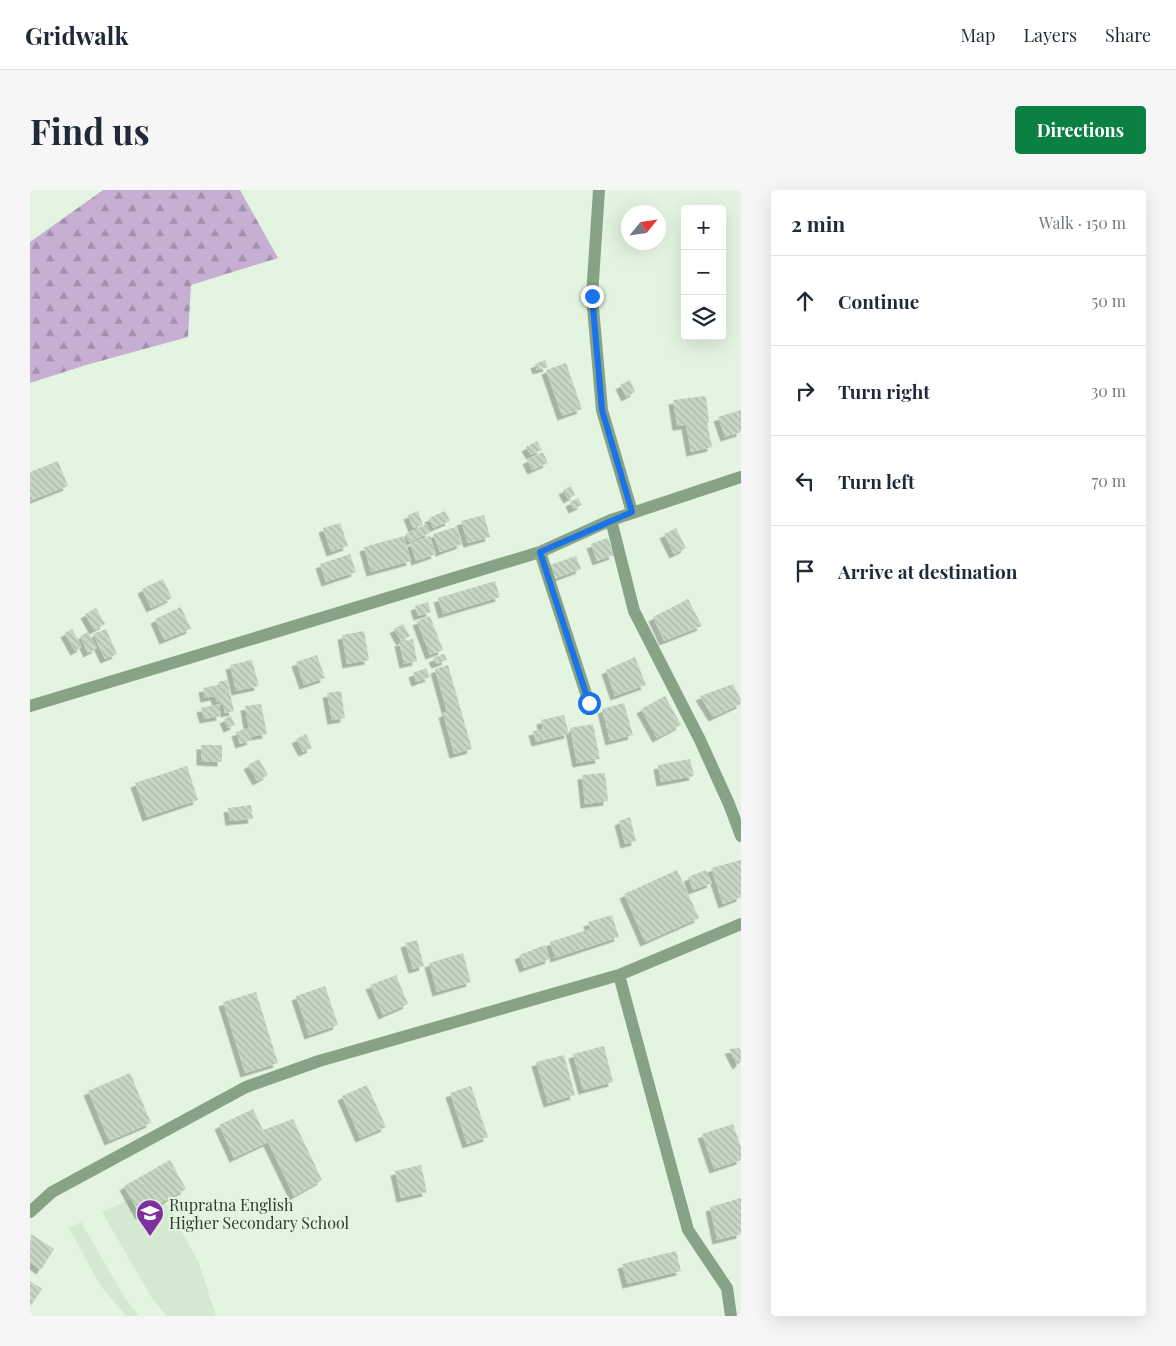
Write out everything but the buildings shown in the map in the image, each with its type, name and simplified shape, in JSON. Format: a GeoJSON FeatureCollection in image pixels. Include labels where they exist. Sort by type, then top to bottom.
{"type":"FeatureCollection","features":[{"type":"Feature","properties":{"kind":"street"},"geometry":{"type":"LineString","coordinates":[[599,190],[592,296],[602,410],[632,512]]}},
{"type":"Feature","properties":{"kind":"street"},"geometry":{"type":"LineString","coordinates":[[30,706],[540,552],[632,512],[741,477]]}},
{"type":"Feature","properties":{"kind":"street"},"geometry":{"type":"LineString","coordinates":[[611,520],[634,611],[700,740],[729,804],[741,836]]}},
{"type":"Feature","properties":{"kind":"street"},"geometry":{"type":"LineString","coordinates":[[540,552],[589,703]]}},
{"type":"Feature","properties":{"kind":"street"},"geometry":{"type":"LineString","coordinates":[[30,1212],[52,1192],[246,1087],[319,1060],[619,975],[741,924]]}},
{"type":"Feature","properties":{"kind":"street"},"geometry":{"type":"LineString","coordinates":[[619,975],[688,1230],[727,1288],[731,1316]]}},
{"type":"Feature","properties":{"kind":"shaded area","name":"Rupratna English Higher Secondary School"},"geometry":{"type":"Polygon","coordinates":[[[157,1187],[198,1261],[216,1316],[167,1316],[153,1300],[102,1212],[157,1187]]]}},
{"type":"Feature","properties":{"kind":"shaded area"},"geometry":{"type":"Polygon","coordinates":[[[81,1222],[125,1298],[139,1316],[126,1316],[100,1285],[69,1228],[81,1222]]]}},
{"type":"Feature","properties":{"kind":"green space"},"geometry":{"type":"Polygon","coordinates":[[[103,190],[240,190],[278,258],[191,285],[188,337],[86,365],[30,383],[30,242],[103,190]]]}},
{"type":"Feature","properties":{"kind":"place","name":"Rupratna English Higher Secondary School"},"geometry":{"type":"Point","coordinates":[150,1237]}},
{"type":"Feature","properties":{"kind":"route"},"geometry":{"type":"LineString","coordinates":[[589,703],[540,552],[632,512],[602,410],[592,296]]}}]}
